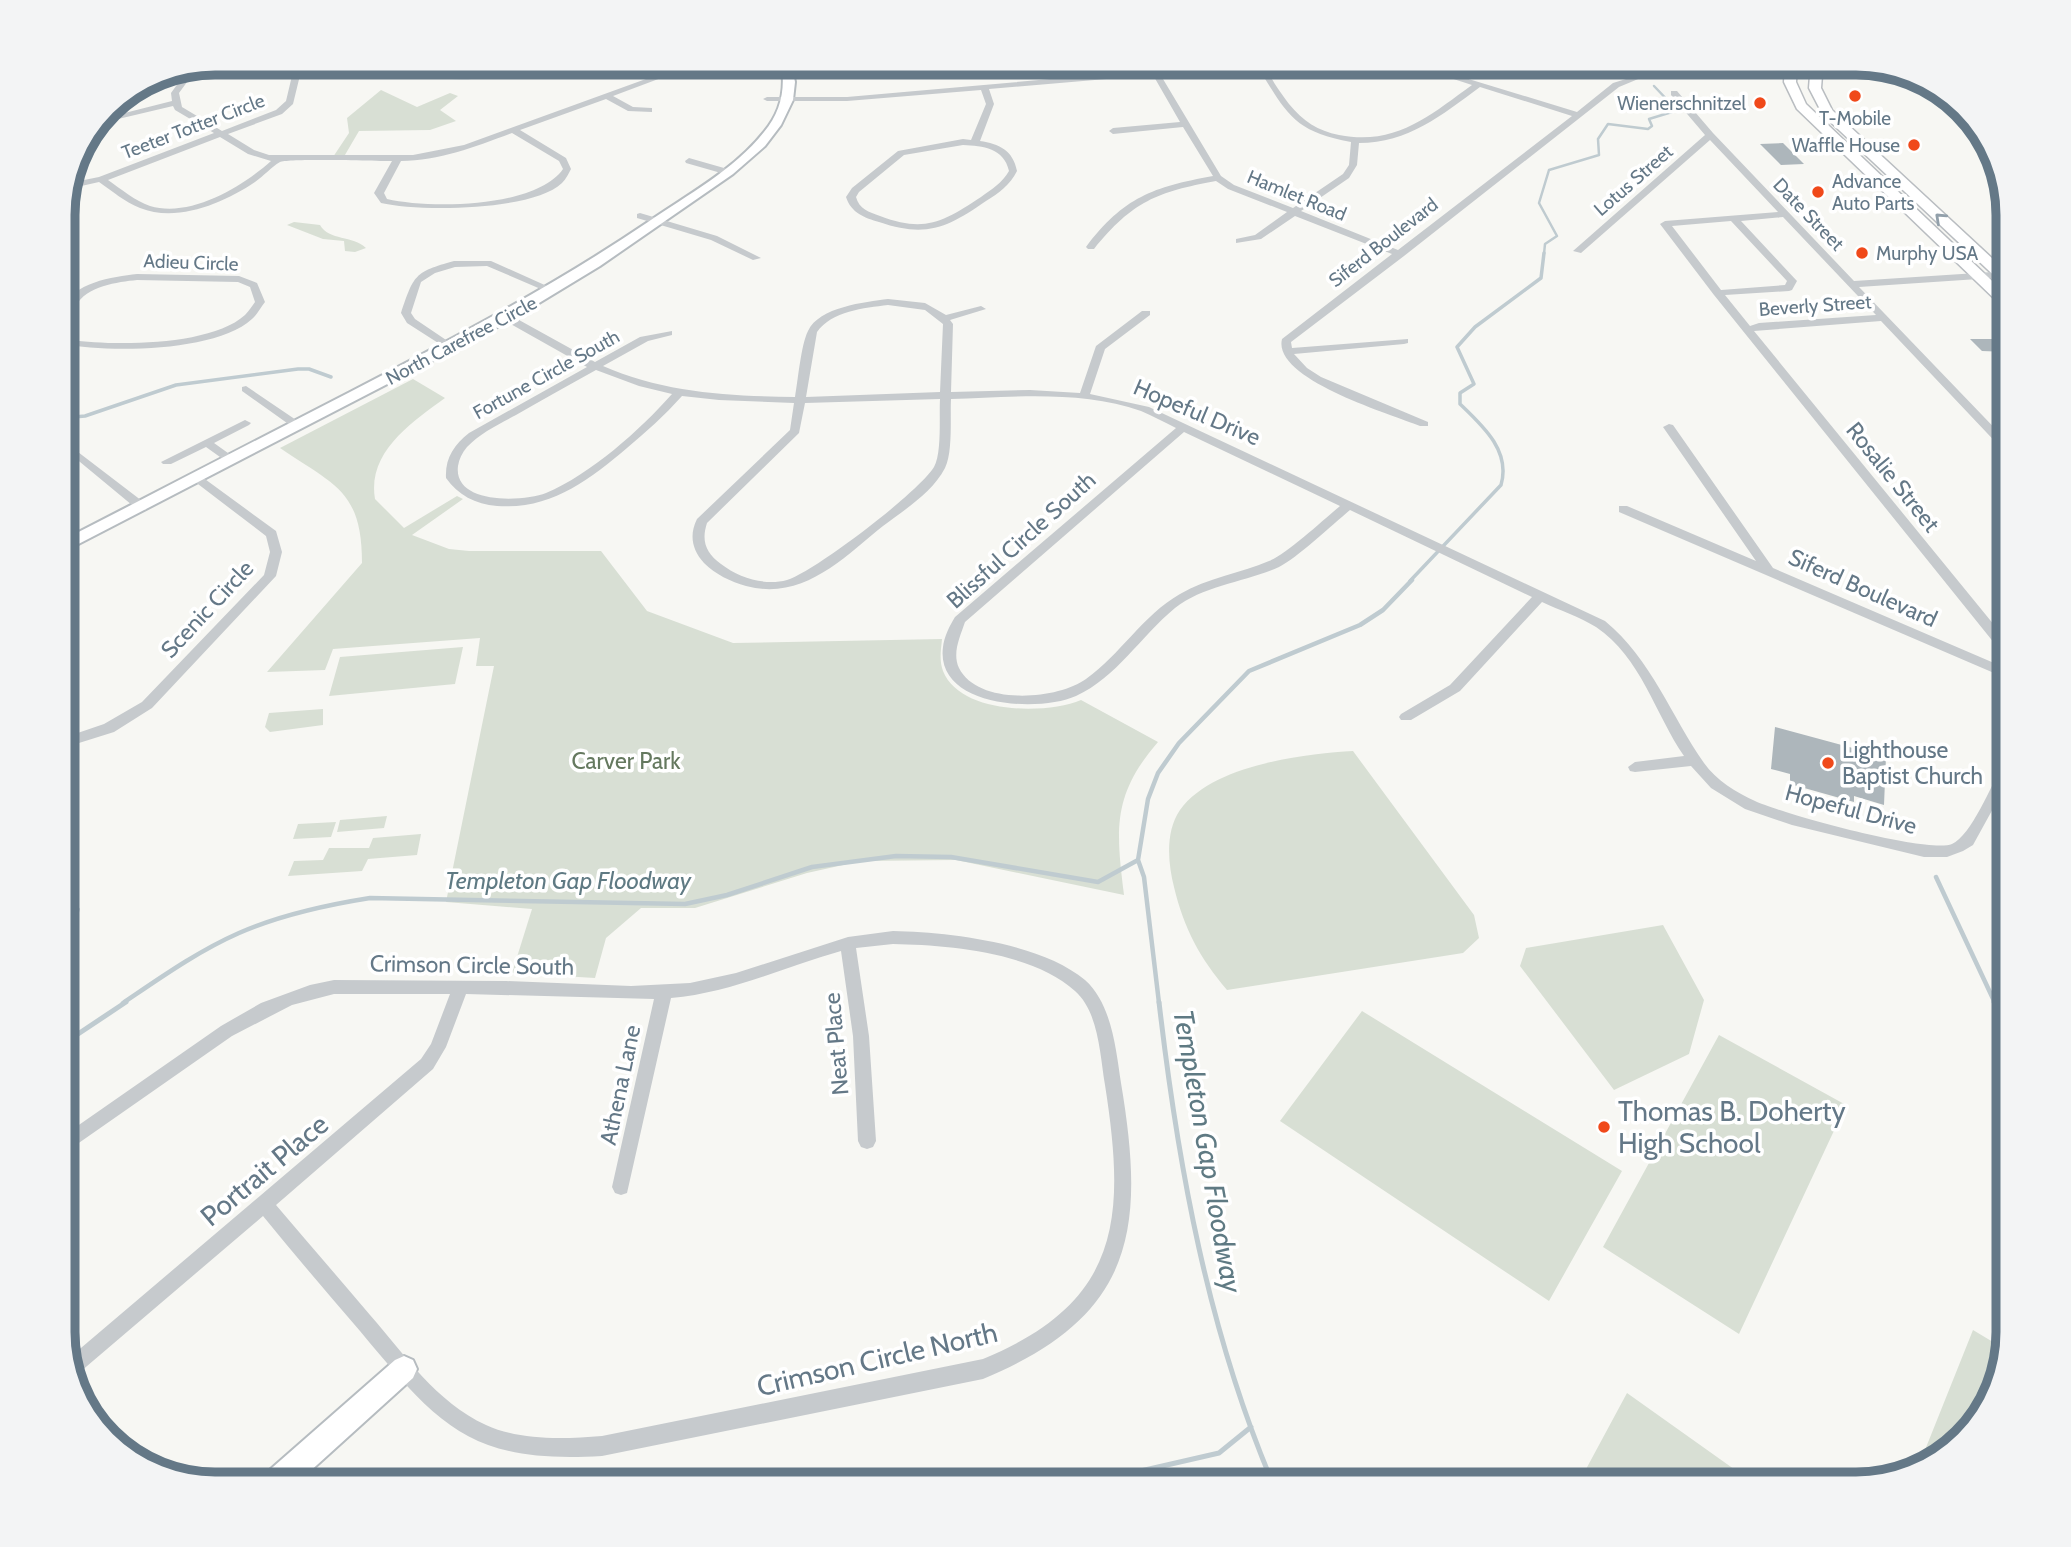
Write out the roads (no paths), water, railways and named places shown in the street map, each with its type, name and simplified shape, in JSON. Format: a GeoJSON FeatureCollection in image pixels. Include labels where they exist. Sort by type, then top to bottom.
{"type":"FeatureCollection","features":[{"type":"Feature","properties":{"kind":"main road"},"geometry":{"type":"LineString","coordinates":[[788,75],[788,99]]}},
{"type":"Feature","properties":{"kind":"main road"},"geometry":{"type":"LineString","coordinates":[[1790,75],[1790,82],[1801,106],[1996,293]]}},
{"type":"Feature","properties":{"kind":"main road"},"geometry":{"type":"LineString","coordinates":[[1801,75],[1802,85],[1813,106],[1827,112]]}},
{"type":"Feature","properties":{"kind":"main road"},"geometry":{"type":"LineString","coordinates":[[1816,75],[1815,88],[1827,112],[1996,268]]}},
{"type":"Feature","properties":{"kind":"main road","name":"North Carefree Circle"},"geometry":{"type":"LineString","coordinates":[[76,540],[553,290],[728,172],[764,141],[777,123],[788,99]]}},
{"type":"Feature","properties":{"kind":"main road"},"geometry":{"type":"LineString","coordinates":[[1863,167],[1894,176]]}},
{"type":"Feature","properties":{"kind":"main road"},"geometry":{"type":"LineString","coordinates":[[288,1472],[404,1369]]}},
{"type":"Feature","properties":{"kind":"street","name":"Teeter Totter Circle"},"geometry":{"type":"LineString","coordinates":[[288,106],[296,75]]}},
{"type":"Feature","properties":{"kind":"street"},"geometry":{"type":"LineString","coordinates":[[436,75],[469,75],[468,89]]}},
{"type":"Feature","properties":{"kind":"street"},"geometry":{"type":"LineString","coordinates":[[184,79],[177,87],[175,103],[184,113],[251,152],[278,159],[397,159],[453,151],[662,75]]}},
{"type":"Feature","properties":{"kind":"street"},"geometry":{"type":"LineString","coordinates":[[767,99],[906,95],[984,88],[1020,80],[1104,75]]}},
{"type":"Feature","properties":{"kind":"street","name":"Hamlet Road"},"geometry":{"type":"LineString","coordinates":[[1156,75],[1218,178],[1247,196],[1401,254]]}},
{"type":"Feature","properties":{"kind":"street"},"geometry":{"type":"LineString","coordinates":[[1267,75],[1298,120],[1321,133],[1355,141],[1378,141],[1408,133],[1479,84]]}},
{"type":"Feature","properties":{"kind":"street"},"geometry":{"type":"LineString","coordinates":[[1449,75],[1579,115]]}},
{"type":"Feature","properties":{"kind":"street","name":"Siferd Boulevard"},"geometry":{"type":"LineString","coordinates":[[1287,352],[1286,341],[1616,86],[1639,77]]}},
{"type":"Feature","properties":{"kind":"street"},"geometry":{"type":"LineString","coordinates":[[902,85],[906,95]]}},
{"type":"Feature","properties":{"kind":"street"},"geometry":{"type":"LineString","coordinates":[[975,142],[990,104],[984,88]]}},
{"type":"Feature","properties":{"kind":"street","name":"Date Street"},"geometry":{"type":"LineString","coordinates":[[1674,93],[1710,135],[1996,436]]}},
{"type":"Feature","properties":{"kind":"street"},"geometry":{"type":"LineString","coordinates":[[605,95],[631,109],[649,110]]}},
{"type":"Feature","properties":{"kind":"street","name":"Teeter Totter Circle"},"geometry":{"type":"LineString","coordinates":[[115,118],[175,103]]}},
{"type":"Feature","properties":{"kind":"street","name":"Teeter Totter Circle"},"geometry":{"type":"LineString","coordinates":[[79,184],[101,179],[279,112],[288,106],[299,107]]}},
{"type":"Feature","properties":{"kind":"street"},"geometry":{"type":"LineString","coordinates":[[1113,131],[1185,124]]}},
{"type":"Feature","properties":{"kind":"street"},"geometry":{"type":"LineString","coordinates":[[397,159],[380,189],[380,198],[391,204],[425,207],[529,197],[561,180],[566,174],[567,164],[513,130]]}},
{"type":"Feature","properties":{"kind":"street","name":"Lotus Street"},"geometry":{"type":"LineString","coordinates":[[1578,251],[1710,135]]}},
{"type":"Feature","properties":{"kind":"street"},"geometry":{"type":"LineString","coordinates":[[1239,241],[1258,237],[1346,176],[1353,165],[1355,141]]}},
{"type":"Feature","properties":{"kind":"street"},"geometry":{"type":"LineString","coordinates":[[975,142],[999,148],[1007,155],[1013,171],[1004,184],[959,217],[930,232],[897,226],[861,213],[852,204],[850,197],[901,153],[975,142]]}},
{"type":"Feature","properties":{"kind":"street"},"geometry":{"type":"LineString","coordinates":[[101,179],[142,206],[158,210],[193,206],[228,197],[257,180],[278,159]]}},
{"type":"Feature","properties":{"kind":"street"},"geometry":{"type":"LineString","coordinates":[[689,161],[728,172]]}},
{"type":"Feature","properties":{"kind":"street"},"geometry":{"type":"LineString","coordinates":[[1013,171],[1027,171]]}},
{"type":"Feature","properties":{"kind":"street"},"geometry":{"type":"LineString","coordinates":[[1091,247],[1112,219],[1138,200],[1175,186],[1218,178]]}},
{"type":"Feature","properties":{"kind":"street"},"geometry":{"type":"LineString","coordinates":[[1733,218],[1786,214]]}},
{"type":"Feature","properties":{"kind":"street"},"geometry":{"type":"LineString","coordinates":[[640,216],[714,238],[756,258]]}},
{"type":"Feature","properties":{"kind":"street"},"geometry":{"type":"LineString","coordinates":[[1718,293],[1789,288],[1792,281],[1733,218]]}},
{"type":"Feature","properties":{"kind":"street","name":"Rosalie Street"},"geometry":{"type":"LineString","coordinates":[[1733,218],[1665,224],[1996,636]]}},
{"type":"Feature","properties":{"kind":"street"},"geometry":{"type":"LineString","coordinates":[[450,346],[411,321],[406,313],[413,289],[432,271],[466,262],[488,263],[553,290]]}},
{"type":"Feature","properties":{"kind":"street","name":"Beverly Street"},"geometry":{"type":"LineString","coordinates":[[1853,284],[1996,277]]}},
{"type":"Feature","properties":{"kind":"street","name":"Adieu Circle"},"geometry":{"type":"LineString","coordinates":[[76,300],[89,290],[124,278],[239,279],[254,285],[260,297],[258,308],[247,319],[200,338],[104,347],[76,343]]}},
{"type":"Feature","properties":{"kind":"street"},"geometry":{"type":"LineString","coordinates":[[888,302],[919,304],[944,318],[948,324],[940,467],[919,492],[820,570],[805,578],[775,586],[759,585],[723,571],[700,550],[696,539],[701,522],[795,431],[803,398],[812,332],[817,325],[847,308],[888,302]]}},
{"type":"Feature","properties":{"kind":"street"},"geometry":{"type":"LineString","coordinates":[[944,318],[981,309]]}},
{"type":"Feature","properties":{"kind":"street"},"geometry":{"type":"LineString","coordinates":[[1084,396],[1100,348],[1146,313]]}},
{"type":"Feature","properties":{"kind":"street","name":"Hopeful Drive"},"geometry":{"type":"LineString","coordinates":[[506,317],[596,367],[643,384],[721,398],[1055,393],[1129,405],[1183,427],[1600,624],[1624,644],[1696,761],[1714,782],[1745,802],[1909,849],[1945,852],[1960,848],[1968,841],[1996,791]]}},
{"type":"Feature","properties":{"kind":"street","name":"Beverly Street"},"geometry":{"type":"LineString","coordinates":[[1749,329],[1759,326],[1884,317]]}},
{"type":"Feature","properties":{"kind":"street","name":"Fortune Circle South"},"geometry":{"type":"LineString","coordinates":[[668,333],[644,339],[467,440],[452,460],[451,469],[457,485],[471,495],[509,503],[543,499],[562,492],[579,484],[660,414],[679,392]]}},
{"type":"Feature","properties":{"kind":"street"},"geometry":{"type":"LineString","coordinates":[[1287,352],[1404,341]]}},
{"type":"Feature","properties":{"kind":"street"},"geometry":{"type":"LineString","coordinates":[[1287,352],[1295,363],[1319,379],[1424,424]]}},
{"type":"Feature","properties":{"kind":"street"},"geometry":{"type":"LineString","coordinates":[[246,390],[298,426]]}},
{"type":"Feature","properties":{"kind":"street"},"geometry":{"type":"LineString","coordinates":[[167,462],[245,423]]}},
{"type":"Feature","properties":{"kind":"street"},"geometry":{"type":"LineString","coordinates":[[1669,426],[1767,568]]}},
{"type":"Feature","properties":{"kind":"street","name":"Blissful Circle South"},"geometry":{"type":"LineString","coordinates":[[1183,427],[959,620],[951,643],[952,666],[961,682],[988,696],[1028,701],[1077,692],[1090,684],[1171,605],[1187,595],[1277,564],[1349,505]]}},
{"type":"Feature","properties":{"kind":"street"},"geometry":{"type":"LineString","coordinates":[[206,442],[231,460]]}},
{"type":"Feature","properties":{"kind":"street"},"geometry":{"type":"LineString","coordinates":[[78,455],[142,506]]}},
{"type":"Feature","properties":{"kind":"street","name":"Scenic Circle"},"geometry":{"type":"LineString","coordinates":[[76,739],[109,728],[147,705],[270,576],[276,552],[272,534],[198,478]]}},
{"type":"Feature","properties":{"kind":"street","name":"Siferd Boulevard"},"geometry":{"type":"LineString","coordinates":[[1623,509],[1767,568],[1996,669]]}},
{"type":"Feature","properties":{"kind":"street"},"geometry":{"type":"LineString","coordinates":[[1406,717],[1455,688],[1540,596]]}},
{"type":"Feature","properties":{"kind":"street"},"geometry":{"type":"LineString","coordinates":[[1635,767],[1696,761]]}},
{"type":"Feature","properties":{"kind":"street","name":"Crimson Circle South"},"geometry":{"type":"LineString","coordinates":[[76,1137],[227,1030],[289,997],[334,987],[664,992],[736,982],[848,943],[919,938]]}},
{"type":"Feature","properties":{"kind":"street","name":"Crimson Circle North"},"geometry":{"type":"LineString","coordinates":[[264,1205],[404,1369],[435,1401],[459,1421],[481,1433],[531,1446],[565,1449],[602,1446],[982,1369],[1019,1355],[1052,1335],[1078,1310],[1099,1282],[1113,1254],[1122,1222],[1123,1179],[1108,1045],[1100,1016],[1090,997],[1054,969],[1033,960],[919,938]]}},
{"type":"Feature","properties":{"kind":"street","name":"Neat Place"},"geometry":{"type":"LineString","coordinates":[[848,943],[861,1036],[867,1141]]}},
{"type":"Feature","properties":{"kind":"street","name":"Portrait Place"},"geometry":{"type":"LineString","coordinates":[[79,1362],[427,1064],[438,1047],[460,987]]}},
{"type":"Feature","properties":{"kind":"street","name":"Athena Lane"},"geometry":{"type":"LineString","coordinates":[[621,1188],[664,992]]}},
{"type":"Feature","properties":{"kind":"waterway","name":"Templeton Gap Floodway"},"geometry":{"type":"LineString","coordinates":[[1544,254],[1545,244],[1557,236],[1539,203],[1549,170],[1599,155],[1598,139],[1608,124],[1648,129],[1652,126],[1649,119],[1672,112],[1674,107],[1654,86]]}},
{"type":"Feature","properties":{"kind":"waterway","name":"Templeton Gap Floodway"},"geometry":{"type":"LineString","coordinates":[[1410,581],[1501,485],[1502,461],[1493,440],[1460,404],[1460,393],[1474,384],[1457,347],[1475,327],[1541,278],[1544,253]]}},
{"type":"Feature","properties":{"kind":"waterway"},"geometry":{"type":"LineString","coordinates":[[76,417],[176,385],[298,369],[309,369],[331,377]]}},
{"type":"Feature","properties":{"kind":"waterway","name":"Templeton Gap Floodway"},"geometry":{"type":"LineString","coordinates":[[1138,860],[1148,799],[1158,773],[1179,743],[1249,671],[1360,625],[1383,610],[1412,580]]}},
{"type":"Feature","properties":{"kind":"waterway","name":"Templeton Gap Floodway"},"geometry":{"type":"LineString","coordinates":[[123,1003],[194,956],[239,933],[303,911],[370,898],[685,904],[727,895],[812,867],[896,856],[951,857],[1098,882],[1138,860]]}},
{"type":"Feature","properties":{"kind":"waterway","name":"Templeton Gap Floodway"},"geometry":{"type":"LineString","coordinates":[[1138,860],[1144,877],[1159,1003]]}},
{"type":"Feature","properties":{"kind":"waterway"},"geometry":{"type":"LineString","coordinates":[[1936,877],[1995,1003]]}},
{"type":"Feature","properties":{"kind":"waterway","name":"Templeton Gap Floodway"},"geometry":{"type":"LineString","coordinates":[[76,1035],[126,1002]]}},
{"type":"Feature","properties":{"kind":"waterway","name":"Templeton Gap Floodway"},"geometry":{"type":"LineString","coordinates":[[1159,1002],[1176,1125],[1199,1247],[1230,1367],[1251,1427]]}},
{"type":"Feature","properties":{"kind":"waterway"},"geometry":{"type":"LineString","coordinates":[[1994,1002],[1996,1006]]}},
{"type":"Feature","properties":{"kind":"waterway"},"geometry":{"type":"LineString","coordinates":[[1136,1472],[1219,1453],[1251,1427]]}},
{"type":"Feature","properties":{"kind":"waterway","name":"Templeton Gap Floodway"},"geometry":{"type":"LineString","coordinates":[[1251,1427],[1268,1472]]}},
{"type":"Feature","properties":{"kind":"place","name":"T-Mobile"},"geometry":{"type":"Point","coordinates":[1855,96]}},
{"type":"Feature","properties":{"kind":"place","name":"Wienerschnitzel"},"geometry":{"type":"Point","coordinates":[1760,103]}},
{"type":"Feature","properties":{"kind":"place","name":"Waffle House"},"geometry":{"type":"Point","coordinates":[1914,145]}},
{"type":"Feature","properties":{"kind":"place","name":"Advance Auto Parts"},"geometry":{"type":"Point","coordinates":[1818,192]}},
{"type":"Feature","properties":{"kind":"place","name":"Murphy USA"},"geometry":{"type":"Point","coordinates":[1862,253]}},
{"type":"Feature","properties":{"kind":"place","name":"Lighthouse Baptist Church"},"geometry":{"type":"Point","coordinates":[1828,763]}},
{"type":"Feature","properties":{"kind":"place","name":"Thomas B. Doherty High School"},"geometry":{"type":"Point","coordinates":[1604,1127]}},
{"type":"Feature","properties":{"kind":"park label","name":"Carver Park"},"geometry":{"type":"Point","coordinates":[626,761]}}]}
